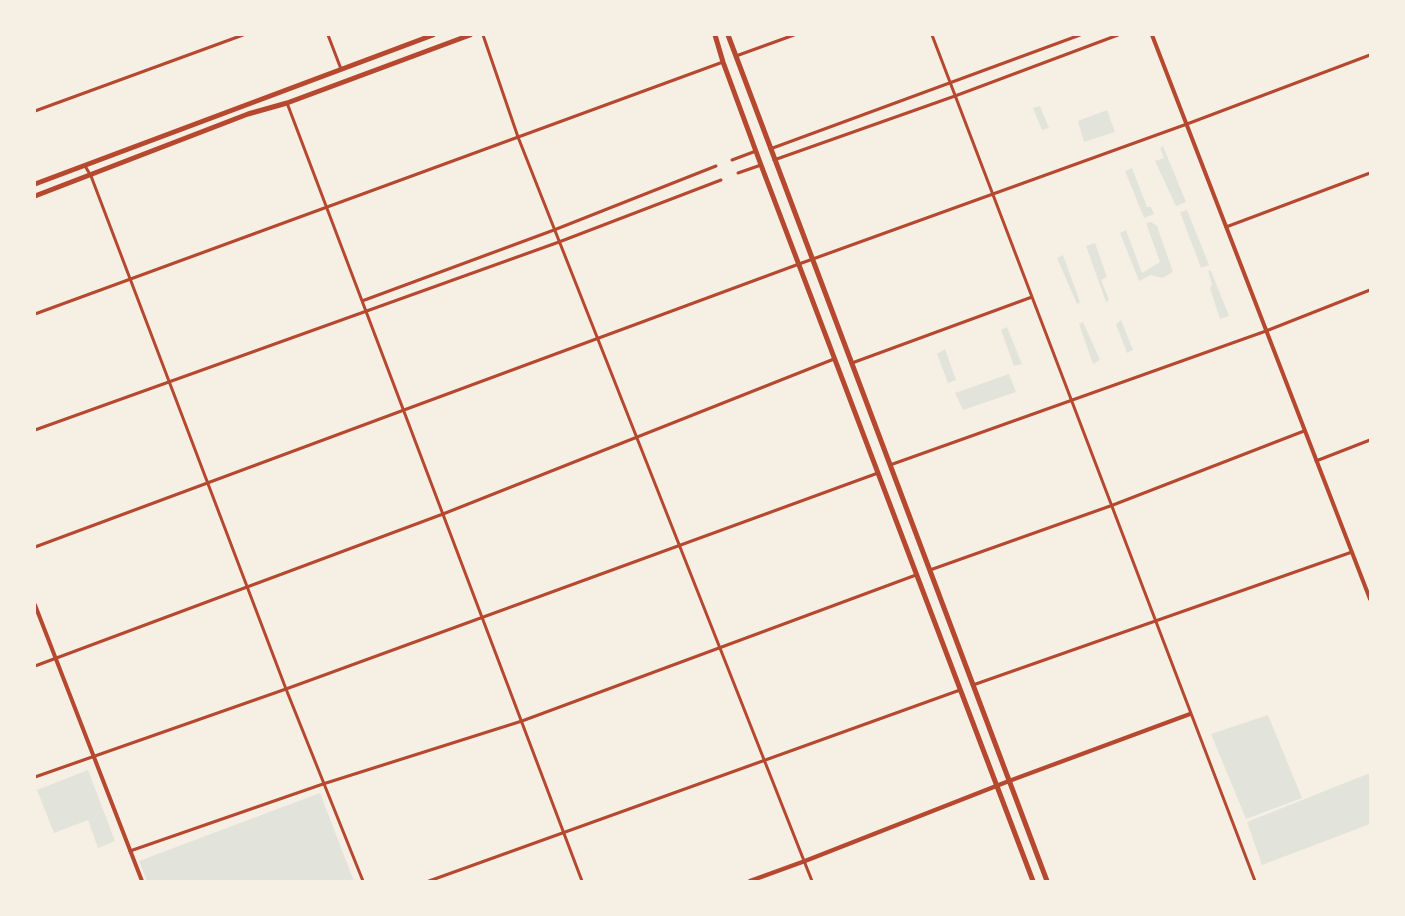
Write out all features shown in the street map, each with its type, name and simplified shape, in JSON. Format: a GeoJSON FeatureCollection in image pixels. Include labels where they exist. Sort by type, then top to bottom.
{"type":"FeatureCollection","features":[{"type":"Feature","properties":{"kind":"main road"},"geometry":{"type":"LineString","coordinates":[[35,184],[433,35]]}},
{"type":"Feature","properties":{"kind":"main road"},"geometry":{"type":"LineString","coordinates":[[35,196],[248,114],[287,102],[470,35]]}},
{"type":"Feature","properties":{"kind":"main road"},"geometry":{"type":"LineString","coordinates":[[715,35],[761,165],[1033,881]]}},
{"type":"Feature","properties":{"kind":"main road"},"geometry":{"type":"LineString","coordinates":[[728,35],[1047,881]]}},
{"type":"Feature","properties":{"kind":"main road"},"geometry":{"type":"LineString","coordinates":[[750,881],[1009,781]]}},
{"type":"Feature","properties":{"kind":"street"},"geometry":{"type":"LineString","coordinates":[[35,111],[243,35]]}},
{"type":"Feature","properties":{"kind":"street"},"geometry":{"type":"LineString","coordinates":[[328,35],[341,69]]}},
{"type":"Feature","properties":{"kind":"street"},"geometry":{"type":"LineString","coordinates":[[482,35],[518,137],[554,230],[812,881]]}},
{"type":"Feature","properties":{"kind":"street"},"geometry":{"type":"LineString","coordinates":[[735,56],[794,35]]}},
{"type":"Feature","properties":{"kind":"street"},"geometry":{"type":"LineString","coordinates":[[932,35],[1255,881]]}},
{"type":"Feature","properties":{"kind":"street"},"geometry":{"type":"LineString","coordinates":[[770,149],[1080,35]]}},
{"type":"Feature","properties":{"kind":"street"},"geometry":{"type":"LineString","coordinates":[[774,160],[955,96],[1118,35]]}},
{"type":"Feature","properties":{"kind":"street"},"geometry":{"type":"LineString","coordinates":[[1152,35],[1304,432],[1370,598]]}},
{"type":"Feature","properties":{"kind":"street"},"geometry":{"type":"LineString","coordinates":[[35,548],[811,259],[1187,124],[1370,55]]}},
{"type":"Feature","properties":{"kind":"street"},"geometry":{"type":"LineString","coordinates":[[35,314],[723,62]]}},
{"type":"Feature","properties":{"kind":"street"},"geometry":{"type":"LineString","coordinates":[[287,102],[582,881]]}},
{"type":"Feature","properties":{"kind":"street"},"geometry":{"type":"LineString","coordinates":[[732,160],[756,150]]}},
{"type":"Feature","properties":{"kind":"street"},"geometry":{"type":"LineString","coordinates":[[738,173],[761,165]]}},
{"type":"Feature","properties":{"kind":"street"},"geometry":{"type":"LineString","coordinates":[[86,166],[209,483],[286,689],[363,881]]}},
{"type":"Feature","properties":{"kind":"street"},"geometry":{"type":"LineString","coordinates":[[362,301],[554,230],[716,166]]}},
{"type":"Feature","properties":{"kind":"street"},"geometry":{"type":"LineString","coordinates":[[1226,227],[1370,173]]}},
{"type":"Feature","properties":{"kind":"street"},"geometry":{"type":"LineString","coordinates":[[35,430],[367,312],[721,180]]}},
{"type":"Feature","properties":{"kind":"street"},"geometry":{"type":"LineString","coordinates":[[889,466],[1266,331],[1370,290]]}},
{"type":"Feature","properties":{"kind":"street"},"geometry":{"type":"LineString","coordinates":[[851,363],[1032,297]]}},
{"type":"Feature","properties":{"kind":"street"},"geometry":{"type":"LineString","coordinates":[[35,666],[443,514],[835,359]]}},
{"type":"Feature","properties":{"kind":"street"},"geometry":{"type":"LineString","coordinates":[[929,571],[1112,505],[1304,432]]}},
{"type":"Feature","properties":{"kind":"street"},"geometry":{"type":"LineString","coordinates":[[1316,461],[1370,440]]}},
{"type":"Feature","properties":{"kind":"street"},"geometry":{"type":"LineString","coordinates":[[35,777],[286,689],[878,473]]}},
{"type":"Feature","properties":{"kind":"street"},"geometry":{"type":"LineString","coordinates":[[972,685],[1352,552]]}},
{"type":"Feature","properties":{"kind":"street"},"geometry":{"type":"LineString","coordinates":[[130,851],[323,784],[522,721],[916,575]]}},
{"type":"Feature","properties":{"kind":"street"},"geometry":{"type":"LineString","coordinates":[[35,605],[142,881]]}},
{"type":"Feature","properties":{"kind":"street"},"geometry":{"type":"LineString","coordinates":[[429,881],[960,690]]}},
{"type":"Feature","properties":{"kind":"street"},"geometry":{"type":"LineString","coordinates":[[1009,781],[1190,714]]}},
{"type":"Feature","properties":{"kind":"shaded area"},"geometry":{"type":"Polygon","coordinates":[[[1040,106],[1049,128],[1042,130],[1033,108],[1040,106]]]}},
{"type":"Feature","properties":{"kind":"shaded area"},"geometry":{"type":"Polygon","coordinates":[[[1107,110],[1115,132],[1084,142],[1078,121],[1107,110]]]}},
{"type":"Feature","properties":{"kind":"shaded area"},"geometry":{"type":"Polygon","coordinates":[[[1163,146],[1186,202],[1176,206],[1155,161],[1164,158],[1160,148],[1163,146]]]}},
{"type":"Feature","properties":{"kind":"shaded area"},"geometry":{"type":"Polygon","coordinates":[[[1132,168],[1147,207],[1151,207],[1154,214],[1144,218],[1125,171],[1132,168]]]}},
{"type":"Feature","properties":{"kind":"shaded area"},"geometry":{"type":"Polygon","coordinates":[[[1187,210],[1209,265],[1201,268],[1180,212],[1187,210]]]}},
{"type":"Feature","properties":{"kind":"shaded area"},"geometry":{"type":"Polygon","coordinates":[[[1151,222],[1157,226],[1173,272],[1162,278],[1151,275],[1139,281],[1120,233],[1126,230],[1142,273],[1160,262],[1146,223],[1151,222]]]}},
{"type":"Feature","properties":{"kind":"shaded area"},"geometry":{"type":"Polygon","coordinates":[[[1095,243],[1107,277],[1101,280],[1109,300],[1106,302],[1086,246],[1095,243]]]}},
{"type":"Feature","properties":{"kind":"shaded area"},"geometry":{"type":"Polygon","coordinates":[[[1063,255],[1080,302],[1077,304],[1057,258],[1063,255]]]}},
{"type":"Feature","properties":{"kind":"shaded area"},"geometry":{"type":"Polygon","coordinates":[[[1208,270],[1211,271],[1229,316],[1220,319],[1210,288],[1212,285],[1208,270]]]}},
{"type":"Feature","properties":{"kind":"shaded area"},"geometry":{"type":"Polygon","coordinates":[[[1121,320],[1133,350],[1127,353],[1116,324],[1121,320]]]}},
{"type":"Feature","properties":{"kind":"shaded area"},"geometry":{"type":"Polygon","coordinates":[[[1083,322],[1100,360],[1093,364],[1079,324],[1083,322]]]}},
{"type":"Feature","properties":{"kind":"shaded area"},"geometry":{"type":"Polygon","coordinates":[[[1007,327],[1022,364],[1014,366],[1001,330],[1007,327]]]}},
{"type":"Feature","properties":{"kind":"shaded area"},"geometry":{"type":"Polygon","coordinates":[[[945,349],[956,380],[948,383],[937,354],[945,349]]]}},
{"type":"Feature","properties":{"kind":"shaded area"},"geometry":{"type":"Polygon","coordinates":[[[1009,374],[1016,392],[963,410],[955,393],[1009,374]]]}},
{"type":"Feature","properties":{"kind":"shaded area"},"geometry":{"type":"Polygon","coordinates":[[[1268,715],[1302,798],[1246,819],[1211,734],[1268,715]]]}},
{"type":"Feature","properties":{"kind":"shaded area"},"geometry":{"type":"Polygon","coordinates":[[[88,770],[115,841],[98,848],[88,820],[54,833],[37,790],[88,770]]]}},
{"type":"Feature","properties":{"kind":"shaded area"},"geometry":{"type":"Polygon","coordinates":[[[1370,773],[1370,824],[1262,865],[1247,822],[1370,773]]]}},
{"type":"Feature","properties":{"kind":"shaded area"},"geometry":{"type":"Polygon","coordinates":[[[320,793],[354,881],[147,881],[139,861],[320,793]]]}}]}
